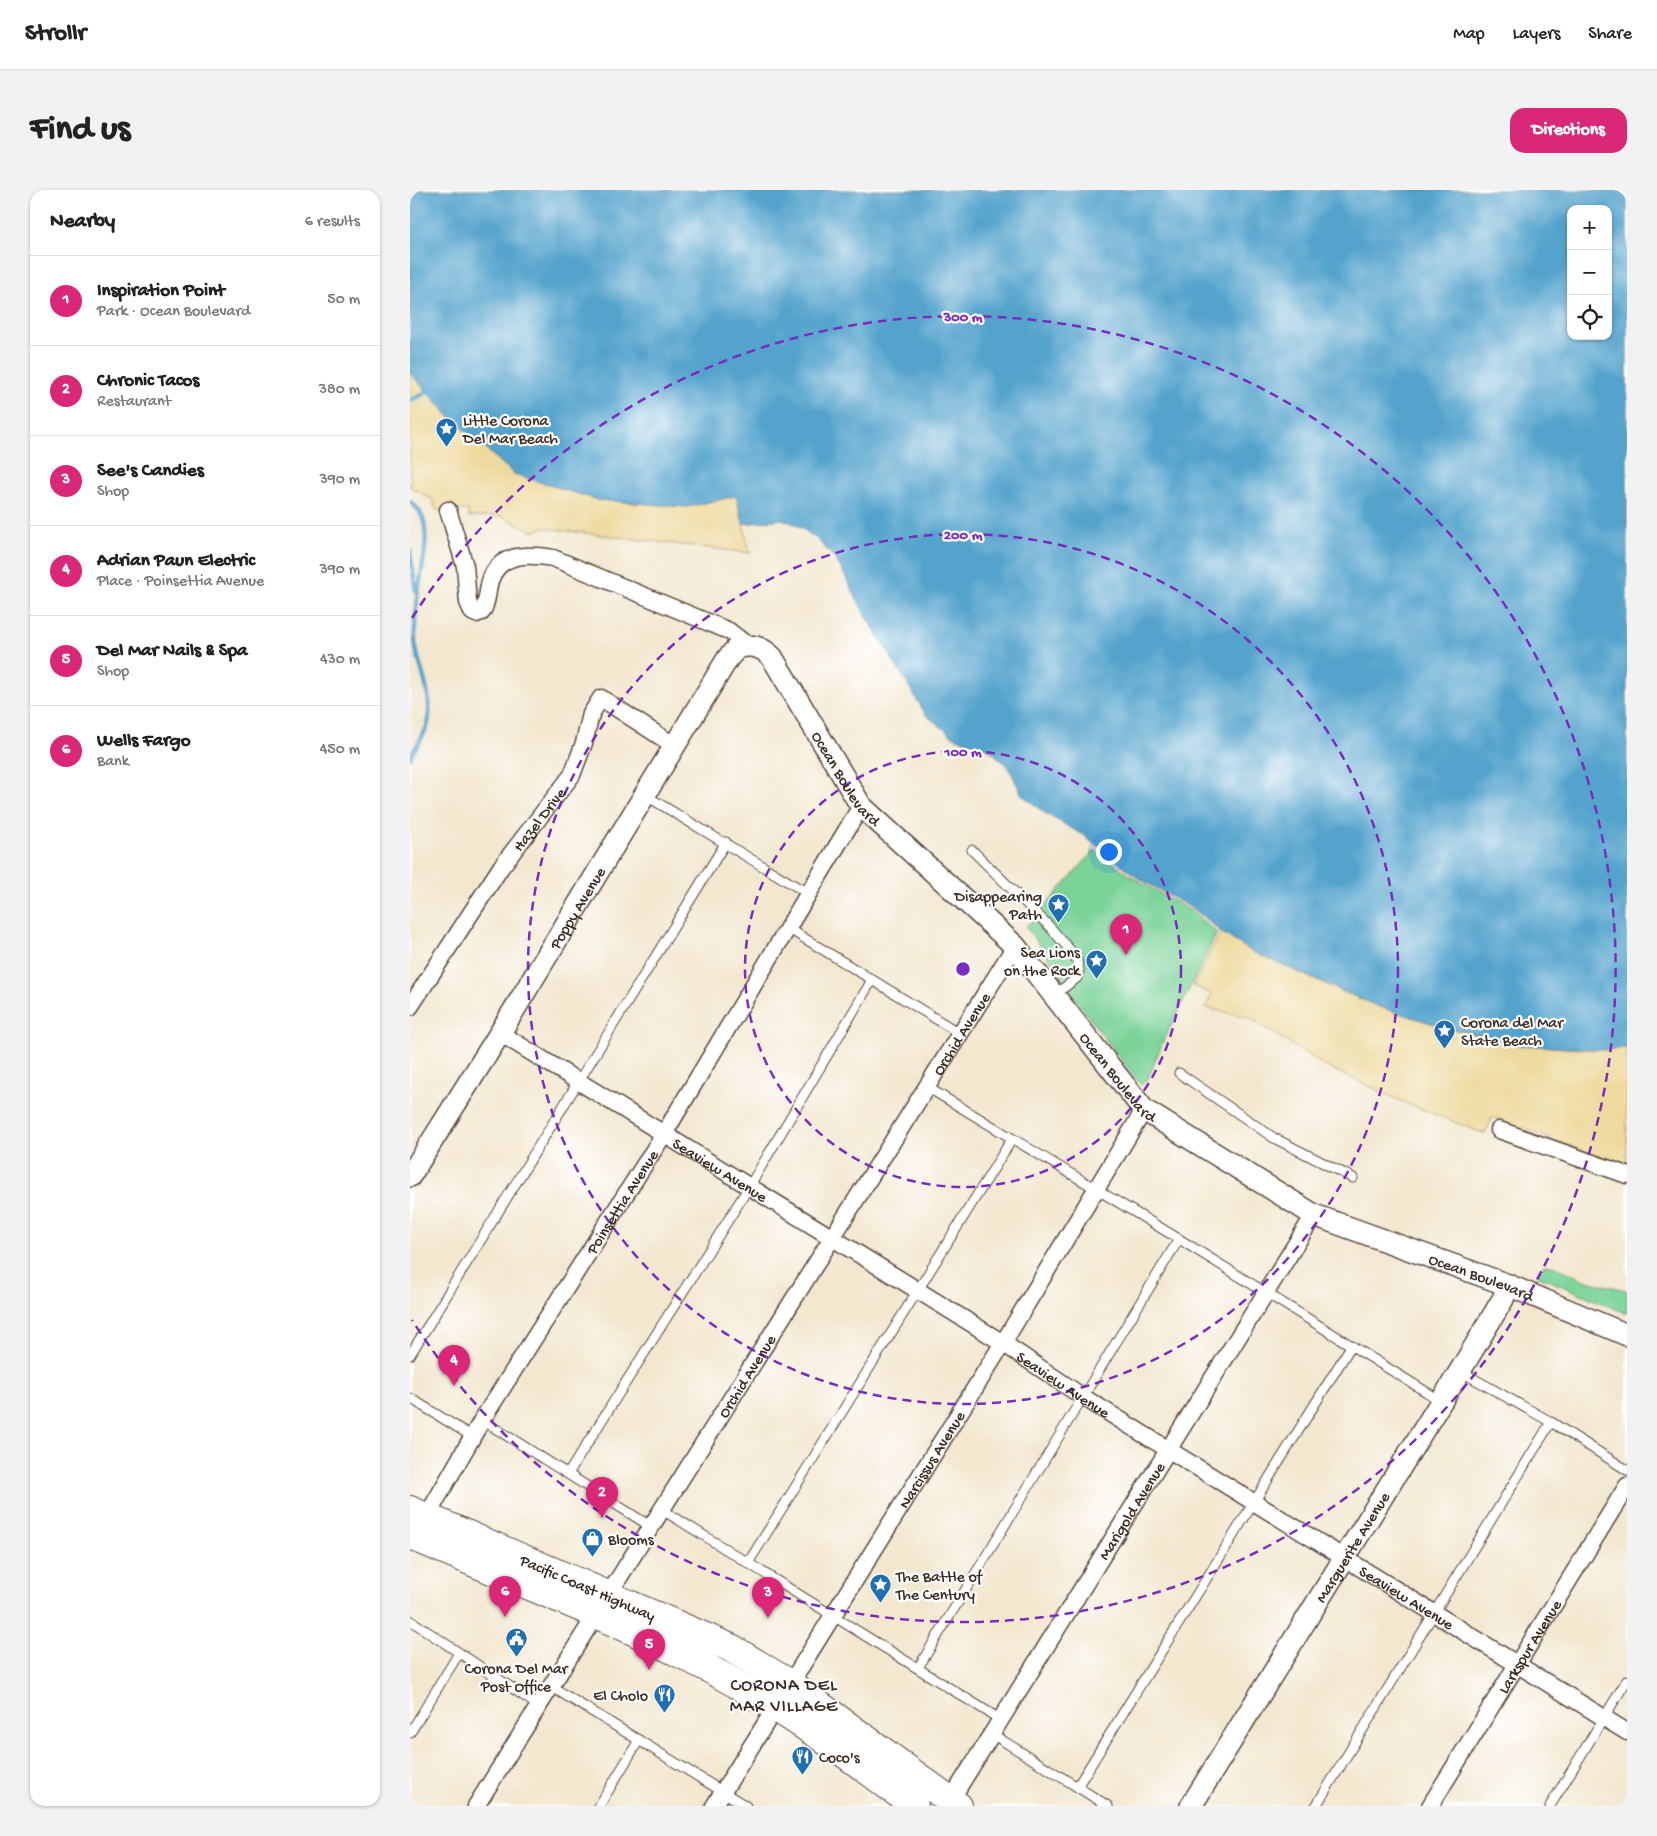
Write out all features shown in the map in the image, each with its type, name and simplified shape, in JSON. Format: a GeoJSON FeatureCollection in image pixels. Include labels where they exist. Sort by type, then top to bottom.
{"type":"FeatureCollection","features":[{"type":"Feature","properties":{"kind":"highway","name":"Pacific Coast Highway"},"geometry":{"type":"LineString","coordinates":[[414,1529],[603,1605],[732,1648],[790,1684],[952,1804]]}},
{"type":"Feature","properties":{"kind":"highway","name":"Pacific Coast Highway"},"geometry":{"type":"LineString","coordinates":[[603,1605],[775,1708],[851,1758],[914,1806]]}},
{"type":"Feature","properties":{"kind":"street"},"geometry":{"type":"LineString","coordinates":[[448,510],[465,566],[468,602],[472,612],[482,612],[491,580],[502,563],[516,556],[539,556],[553,558],[699,618],[729,631],[747,645]]}},
{"type":"Feature","properties":{"kind":"street","name":"Poppy Avenue"},"geometry":{"type":"LineString","coordinates":[[410,1176],[500,1033],[732,652],[737,648],[747,645]]}},
{"type":"Feature","properties":{"kind":"street","name":"Ocean Boulevard"},"geometry":{"type":"LineString","coordinates":[[747,645],[765,650],[772,657],[861,806],[1015,946],[1144,1110],[1314,1216],[1508,1284],[1627,1335]]}},
{"type":"Feature","properties":{"kind":"street","name":"Hazel Drive"},"geometry":{"type":"LineString","coordinates":[[410,1007],[501,867],[572,775],[584,743],[591,714],[601,698],[675,746]]}},
{"type":"Feature","properties":{"kind":"street","name":"Poinsettia Avenue"},"geometry":{"type":"LineString","coordinates":[[414,1529],[664,1134],[786,927],[861,806]]}},
{"type":"Feature","properties":{"kind":"street","name":"Orchid Avenue"},"geometry":{"type":"LineString","coordinates":[[476,1806],[1015,946]]}},
{"type":"Feature","properties":{"kind":"street","name":"Seaview Avenue"},"geometry":{"type":"LineString","coordinates":[[500,1033],[1003,1342],[1083,1397],[1627,1732]]}},
{"type":"Feature","properties":{"kind":"street","name":"Narcissus Avenue"},"geometry":{"type":"LineString","coordinates":[[714,1806],[1003,1342],[1144,1110]]}},
{"type":"Feature","properties":{"kind":"street"},"geometry":{"type":"LineString","coordinates":[[1499,1130],[1627,1175]]}},
{"type":"Feature","properties":{"kind":"street","name":"Marigold Avenue"},"geometry":{"type":"LineString","coordinates":[[952,1804],[992,1734],[1314,1216]]}},
{"type":"Feature","properties":{"kind":"street","name":"Marguerite Avenue"},"geometry":{"type":"LineString","coordinates":[[1191,1806],[1460,1371],[1503,1299],[1508,1284]]}},
{"type":"Feature","properties":{"kind":"street","name":"Larkspur Avenue"},"geometry":{"type":"LineString","coordinates":[[1430,1806],[1627,1486]]}},
{"type":"Feature","properties":{"kind":"lane"},"geometry":{"type":"LineString","coordinates":[[645,795],[726,842],[807,894]]}},
{"type":"Feature","properties":{"kind":"lane"},"geometry":{"type":"LineString","coordinates":[[410,1355],[726,842]]}},
{"type":"Feature","properties":{"kind":"lane"},"geometry":{"type":"LineString","coordinates":[[972,850],[1049,926],[1078,960],[1077,978],[1053,996]]}},
{"type":"Feature","properties":{"kind":"lane"},"geometry":{"type":"LineString","coordinates":[[786,927],[959,1033]]}},
{"type":"Feature","properties":{"kind":"lane"},"geometry":{"type":"LineString","coordinates":[[568,1474],[748,1186],[872,980]]}},
{"type":"Feature","properties":{"kind":"lane"},"geometry":{"type":"LineString","coordinates":[[1179,1073],[1274,1138],[1353,1178]]}},
{"type":"Feature","properties":{"kind":"lane"},"geometry":{"type":"LineString","coordinates":[[927,1087],[1180,1239],[1265,1294],[1441,1401]]}},
{"type":"Feature","properties":{"kind":"lane"},"geometry":{"type":"LineString","coordinates":[[748,1563],[1012,1139]]}},
{"type":"Feature","properties":{"kind":"lane"},"geometry":{"type":"LineString","coordinates":[[918,1668],[1180,1239]]}},
{"type":"Feature","properties":{"kind":"lane"},"geometry":{"type":"LineString","coordinates":[[1077,1787],[1351,1346]]}},
{"type":"Feature","properties":{"kind":"lane"},"geometry":{"type":"LineString","coordinates":[[1460,1371],[1551,1422],[1627,1470]]}},
{"type":"Feature","properties":{"kind":"lane"},"geometry":{"type":"LineString","coordinates":[[410,1398],[472,1437]]}},
{"type":"Feature","properties":{"kind":"lane"},"geometry":{"type":"LineString","coordinates":[[482,1420],[650,1526]]}},
{"type":"Feature","properties":{"kind":"lane"},"geometry":{"type":"LineString","coordinates":[[1316,1806],[1551,1422]]}},
{"type":"Feature","properties":{"kind":"lane"},"geometry":{"type":"LineString","coordinates":[[661,1509],[1001,1720]]}},
{"type":"Feature","properties":{"kind":"lane"},"geometry":{"type":"LineString","coordinates":[[410,1620],[539,1706]]}},
{"type":"Feature","properties":{"kind":"lane"},"geometry":{"type":"LineString","coordinates":[[410,1733],[459,1653]]}},
{"type":"Feature","properties":{"kind":"lane"},"geometry":{"type":"LineString","coordinates":[[1550,1806],[1627,1680]]}},
{"type":"Feature","properties":{"kind":"lane"},"geometry":{"type":"LineString","coordinates":[[552,1687],[746,1806]]}},
{"type":"Feature","properties":{"kind":"lane"},"geometry":{"type":"LineString","coordinates":[[992,1734],[1108,1806]]}},
{"type":"Feature","properties":{"kind":"lane"},"geometry":{"type":"LineString","coordinates":[[599,1806],[639,1740]]}},
{"type":"Feature","properties":{"kind":"green space"},"geometry":{"type":"Polygon","coordinates":[[[1095,850],[1137,880],[1193,912],[1217,933],[1162,1044],[1148,1079],[1141,1085],[1077,1002],[1062,976],[1026,927],[1095,850]]]}},
{"type":"Feature","properties":{"kind":"green space"},"geometry":{"type":"Polygon","coordinates":[[[1543,1265],[1561,1269],[1590,1282],[1627,1291],[1627,1314],[1537,1275],[1543,1265]]]}},
{"type":"Feature","properties":{"kind":"sand","name":"Little Corona Del Mar Beach"},"geometry":{"type":"Polygon","coordinates":[[[410,373],[429,391],[453,420],[514,474],[598,500],[687,507],[736,496],[750,553],[544,528],[533,531],[500,516],[469,517],[468,510],[436,510],[432,499],[410,487],[410,373]]]}},
{"type":"Feature","properties":{"kind":"sand","name":"Corona del Mar State Beach"},"geometry":{"type":"Polygon","coordinates":[[[1221,932],[1253,951],[1308,977],[1385,1008],[1424,1021],[1504,1041],[1586,1049],[1627,1048],[1627,1167],[1492,1117],[1485,1134],[1401,1101],[1325,1066],[1248,1017],[1205,1008],[1212,994],[1193,986],[1221,932]]]}},
{"type":"Feature","properties":{"kind":"water"},"geometry":{"type":"Polygon","coordinates":[[[410,190],[1627,190],[1627,1048],[1605,1050],[1519,1045],[1438,1025],[1379,1007],[1252,952],[1221,932],[1195,910],[1138,878],[1085,836],[1046,814],[1022,795],[1008,766],[987,748],[954,737],[926,715],[861,607],[837,561],[817,539],[797,525],[782,519],[744,524],[736,496],[687,507],[598,500],[514,474],[453,420],[410,373],[410,190]]]}},
{"type":"Feature","properties":{"kind":"waterway"},"geometry":{"type":"LineString","coordinates":[[410,401],[429,391]]}},
{"type":"Feature","properties":{"kind":"waterway"},"geometry":{"type":"LineString","coordinates":[[410,502],[418,510],[423,520],[425,533],[425,546],[417,599],[415,637],[429,703],[428,723],[425,732],[410,757]]}},
{"type":"Feature","properties":{"kind":"waterway"},"geometry":{"type":"LineString","coordinates":[[410,550],[416,592]]}},
{"type":"Feature","properties":{"kind":"place","name":"Little Corona Del Mar Beach"},"geometry":{"type":"Point","coordinates":[447,447]}},
{"type":"Feature","properties":{"kind":"place","name":"Disappearing Path"},"geometry":{"type":"Point","coordinates":[1058,923]}},
{"type":"Feature","properties":{"kind":"place","name":"Inspiration Point"},"geometry":{"type":"Point","coordinates":[1126,955]}},
{"type":"Feature","properties":{"kind":"place","name":"Sea Lions on the Rock"},"geometry":{"type":"Point","coordinates":[1096,979]}},
{"type":"Feature","properties":{"kind":"place","name":"Corona del Mar State Beach"},"geometry":{"type":"Point","coordinates":[1445,1049]}},
{"type":"Feature","properties":{"kind":"place","name":"Adrian Paun Electric"},"geometry":{"type":"Point","coordinates":[454,1386]}},
{"type":"Feature","properties":{"kind":"place","name":"Chronic Tacos"},"geometry":{"type":"Point","coordinates":[602,1518]}},
{"type":"Feature","properties":{"kind":"place","name":"Blooms"},"geometry":{"type":"Point","coordinates":[592,1557]}},
{"type":"Feature","properties":{"kind":"place","name":"The Battle of The Century"},"geometry":{"type":"Point","coordinates":[880,1603]}},
{"type":"Feature","properties":{"kind":"place","name":"Wells Fargo"},"geometry":{"type":"Point","coordinates":[505,1617]}},
{"type":"Feature","properties":{"kind":"place","name":"See's Candies"},"geometry":{"type":"Point","coordinates":[768,1618]}},
{"type":"Feature","properties":{"kind":"place","name":"Corona Del Mar Post Office"},"geometry":{"type":"Point","coordinates":[516,1657]}},
{"type":"Feature","properties":{"kind":"place","name":"Del Mar Nails & Spa"},"geometry":{"type":"Point","coordinates":[649,1670]}},
{"type":"Feature","properties":{"kind":"place","name":"El Cholo"},"geometry":{"type":"Point","coordinates":[664,1713]}},
{"type":"Feature","properties":{"kind":"place","name":"Coco's"},"geometry":{"type":"Point","coordinates":[803,1775]}},
{"type":"Feature","properties":{"kind":"district","name":"CORONA DEL MAR VILLAGE"},"geometry":{"type":"Point","coordinates":[784,1694]}}]}
